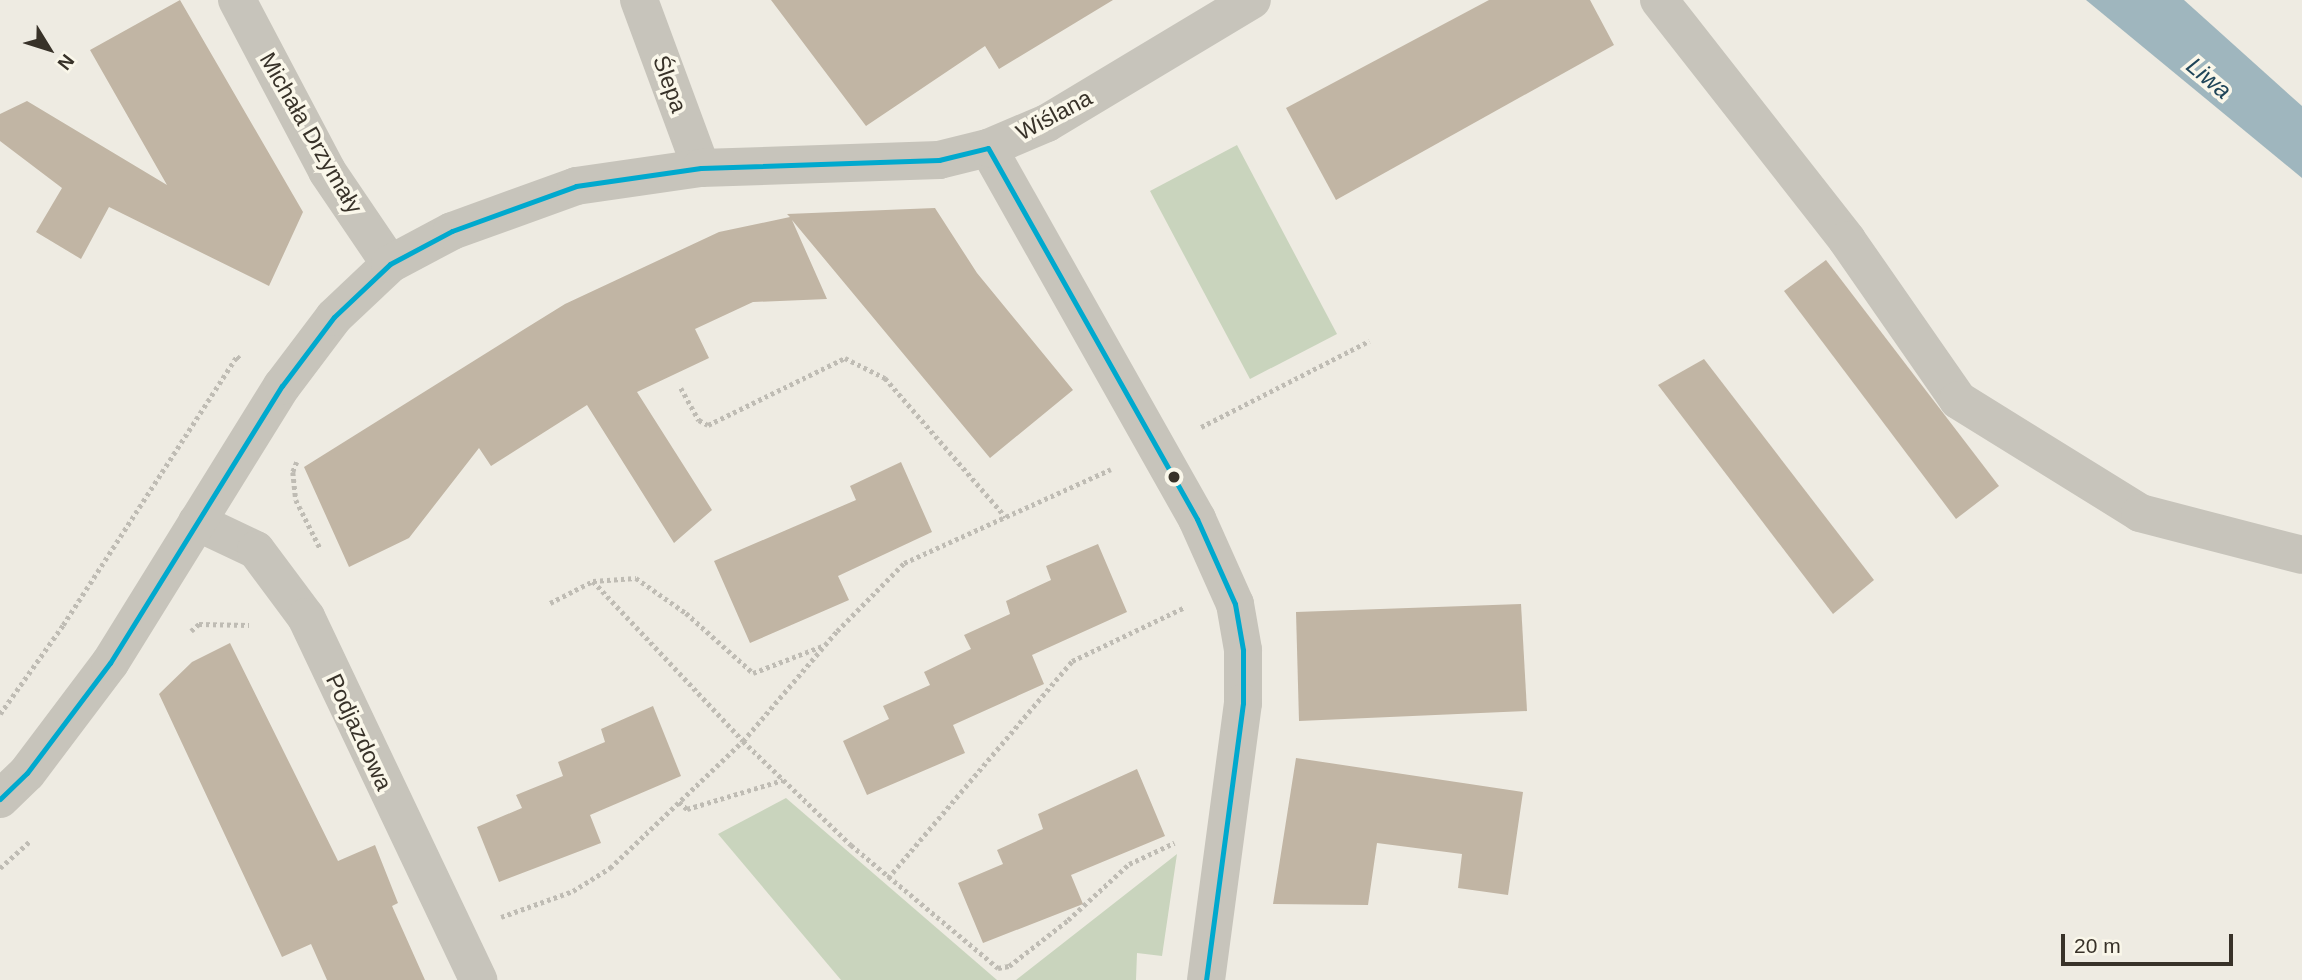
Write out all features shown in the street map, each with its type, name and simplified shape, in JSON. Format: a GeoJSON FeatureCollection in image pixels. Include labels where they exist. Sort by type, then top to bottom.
{"type":"FeatureCollection","features":[{"type":"Feature","properties":{"kind":"street","name":"Michała Drzymały"},"geometry":{"type":"LineString","coordinates":[[237,0],[327,172],[390,264]]}},
{"type":"Feature","properties":{"kind":"street","name":"Ślepa"},"geometry":{"type":"LineString","coordinates":[[639,0],[701,168]]}},
{"type":"Feature","properties":{"kind":"street","name":"Wiślana"},"geometry":{"type":"LineString","coordinates":[[0,799],[27,773],[110,663],[282,386],[327,327],[390,264],[452,231],[576,186],[701,168],[939,160],[988,148],[1047,122],[1252,0]]}},
{"type":"Feature","properties":{"kind":"street"},"geometry":{"type":"LineString","coordinates":[[1659,0],[1847,240],[1958,400],[2140,513],[2302,555]]}},
{"type":"Feature","properties":{"kind":"street"},"geometry":{"type":"LineString","coordinates":[[988,148],[1197,519],[1235,604],[1243,650],[1243,703],[1206,980]]}},
{"type":"Feature","properties":{"kind":"street","name":"Podjazdowa"},"geometry":{"type":"LineString","coordinates":[[197,522],[256,550],[306,617],[478,980]]}},
{"type":"Feature","properties":{"kind":"path"},"geometry":{"type":"LineString","coordinates":[[457,933],[573,891],[610,868],[743,741],[826,645],[904,564],[1157,449],[1369,341]]}},
{"type":"Feature","properties":{"kind":"path"},"geometry":{"type":"LineString","coordinates":[[681,388],[699,420],[708,425],[845,358],[885,379],[1006,517]]}},
{"type":"Feature","properties":{"kind":"path"},"geometry":{"type":"LineString","coordinates":[[550,603],[593,581],[636,578],[686,613],[753,673],[826,645]]}},
{"type":"Feature","properties":{"kind":"path"},"geometry":{"type":"LineString","coordinates":[[593,581],[783,780],[888,878],[998,968],[1009,966],[1068,920],[1129,864],[1185,838]]}},
{"type":"Feature","properties":{"kind":"path"},"geometry":{"type":"LineString","coordinates":[[888,878],[1072,661],[1196,601]]}},
{"type":"Feature","properties":{"kind":"path"},"geometry":{"type":"LineString","coordinates":[[679,802],[687,809],[783,780]]}},
{"type":"Feature","properties":{"kind":"green space"},"geometry":{"type":"Polygon","coordinates":[[[1237,145],[1337,334],[1250,379],[1150,191],[1237,145]]]}},
{"type":"Feature","properties":{"kind":"green space"},"geometry":{"type":"Polygon","coordinates":[[[786,798],[997,980],[841,980],[718,834],[786,798]]]}},
{"type":"Feature","properties":{"kind":"green space"},"geometry":{"type":"Polygon","coordinates":[[[1177,854],[1162,956],[1137,953],[1136,980],[1016,980],[1177,854]]]}},
{"type":"Feature","properties":{"kind":"water","name":"Liwa"},"geometry":{"type":"Polygon","coordinates":[[[2086,0],[2184,0],[2302,106],[2302,178],[2086,0]]]}},
{"type":"Feature","properties":{"kind":"building"},"geometry":{"type":"Polygon","coordinates":[[[180,0],[303,212],[269,286],[109,207],[81,259],[36,232],[62,188],[0,141],[0,114],[27,101],[167,185],[90,50],[180,0]]]}},
{"type":"Feature","properties":{"kind":"building"},"geometry":{"type":"Polygon","coordinates":[[[771,0],[1113,0],[999,69],[985,46],[866,126],[771,0]]]}},
{"type":"Feature","properties":{"kind":"building"},"geometry":{"type":"Polygon","coordinates":[[[1489,0],[1590,0],[1614,45],[1336,200],[1286,108],[1489,0]]]}},
{"type":"Feature","properties":{"kind":"building"},"geometry":{"type":"Polygon","coordinates":[[[935,208],[977,273],[1073,390],[990,458],[792,220],[827,299],[753,302],[695,329],[709,358],[637,392],[712,510],[674,543],[587,405],[491,466],[479,448],[409,538],[349,567],[304,467],[565,304],[719,232],[790,217],[787,214],[935,208]]]}},
{"type":"Feature","properties":{"kind":"building"},"geometry":{"type":"Polygon","coordinates":[[[1826,260],[1999,486],[1956,519],[1784,291],[1826,260]]]}},
{"type":"Feature","properties":{"kind":"building"},"geometry":{"type":"Polygon","coordinates":[[[1704,359],[1874,580],[1833,614],[1658,385],[1704,359]]]}},
{"type":"Feature","properties":{"kind":"building"},"geometry":{"type":"Polygon","coordinates":[[[901,462],[932,532],[838,576],[849,600],[750,643],[714,561],[856,500],[850,486],[901,462]]]}},
{"type":"Feature","properties":{"kind":"building"},"geometry":{"type":"Polygon","coordinates":[[[1098,544],[1127,612],[1032,655],[1044,684],[953,725],[965,753],[867,795],[843,741],[889,719],[883,706],[930,685],[924,672],[971,649],[964,635],[1010,614],[1006,601],[1051,580],[1046,566],[1098,544]]]}},
{"type":"Feature","properties":{"kind":"building"},"geometry":{"type":"Polygon","coordinates":[[[1521,604],[1527,711],[1299,721],[1296,612],[1521,604]]]}},
{"type":"Feature","properties":{"kind":"building"},"geometry":{"type":"Polygon","coordinates":[[[230,643],[338,861],[375,845],[398,903],[392,906],[425,980],[327,980],[311,944],[282,957],[159,694],[192,662],[230,643]]]}},
{"type":"Feature","properties":{"kind":"building"},"geometry":{"type":"Polygon","coordinates":[[[653,706],[681,776],[590,815],[601,843],[499,882],[477,827],[522,808],[516,795],[563,776],[558,762],[605,742],[601,729],[653,706]]]}},
{"type":"Feature","properties":{"kind":"building"},"geometry":{"type":"Polygon","coordinates":[[[1296,758],[1523,792],[1508,895],[1458,888],[1462,854],[1377,843],[1368,905],[1273,904],[1296,758]]]}},
{"type":"Feature","properties":{"kind":"building"},"geometry":{"type":"Polygon","coordinates":[[[1137,769],[1165,836],[1071,875],[1083,904],[983,943],[958,883],[1003,864],[997,850],[1043,829],[1038,814],[1137,769]]]}},
{"type":"Feature","properties":{"kind":"transit line"},"geometry":{"type":"LineString","coordinates":[[988,148],[1197,519],[1235,604],[1243,650],[1243,703],[1206,980]]}},
{"type":"Feature","properties":{"kind":"transit line"},"geometry":{"type":"LineString","coordinates":[[0,799],[27,773],[110,663],[282,386],[334,317],[390,264],[452,231],[576,186],[701,168],[939,160],[988,148]]}}]}
